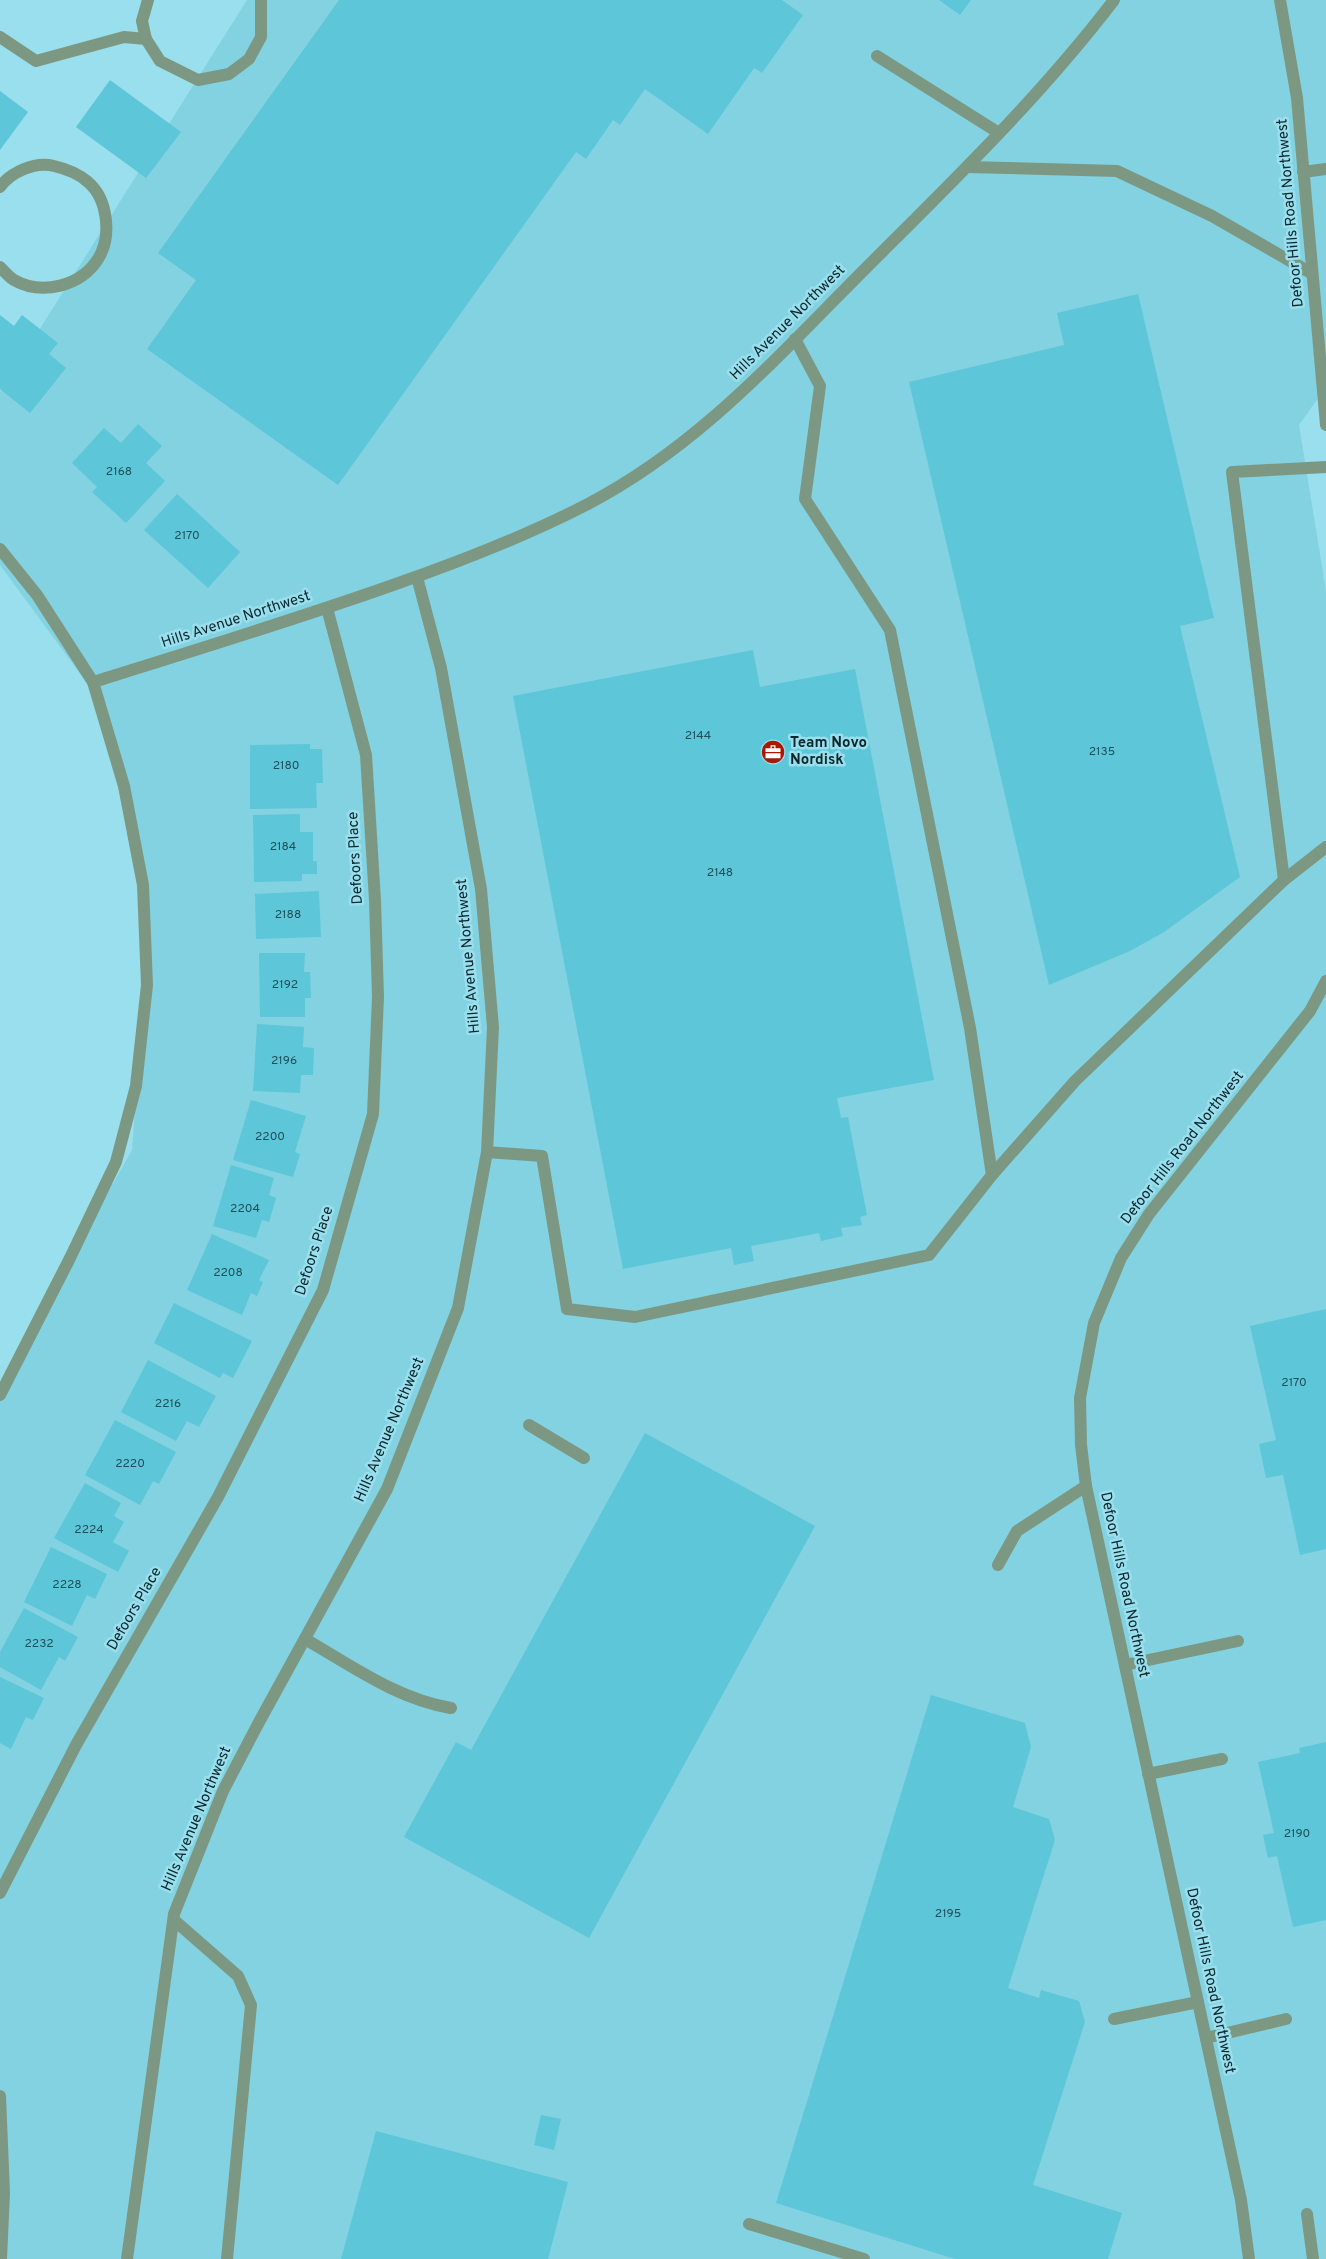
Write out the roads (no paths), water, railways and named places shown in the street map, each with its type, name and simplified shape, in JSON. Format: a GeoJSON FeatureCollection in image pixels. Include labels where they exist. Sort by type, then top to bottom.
{"type":"FeatureCollection","features":[{"type":"Feature","properties":{"kind":"street"},"geometry":{"type":"LineString","coordinates":[[148,0],[142,21],[146,39],[160,61],[198,80],[229,74],[249,59],[261,37],[261,0]]}},
{"type":"Feature","properties":{"kind":"street","name":"Hills Avenue Northwest"},"geometry":{"type":"LineString","coordinates":[[93,682],[326,608],[477,555],[586,505],[657,463],[732,402],[967,167],[1080,44],[1114,0]]}},
{"type":"Feature","properties":{"kind":"street","name":"Defoor Hills Road Northwest"},"geometry":{"type":"LineString","coordinates":[[1280,0],[1298,98],[1311,273],[1326,425]]}},
{"type":"Feature","properties":{"kind":"street"},"geometry":{"type":"LineString","coordinates":[[0,37],[36,61],[124,37],[146,39]]}},
{"type":"Feature","properties":{"kind":"street"},"geometry":{"type":"LineString","coordinates":[[876,56],[999,133]]}},
{"type":"Feature","properties":{"kind":"street"},"geometry":{"type":"LineString","coordinates":[[0,186],[6,178],[29,167],[51,165],[71,170],[89,183],[103,205],[108,232],[99,258],[83,276],[59,287],[33,288],[14,280],[0,267]]}},
{"type":"Feature","properties":{"kind":"street"},"geometry":{"type":"LineString","coordinates":[[967,167],[1117,171],[1212,216],[1311,273]]}},
{"type":"Feature","properties":{"kind":"street"},"geometry":{"type":"LineString","coordinates":[[1303,172],[1326,169]]}},
{"type":"Feature","properties":{"kind":"street"},"geometry":{"type":"LineString","coordinates":[[795,339],[820,386],[805,499],[890,630],[970,1028],[992,1175]]}},
{"type":"Feature","properties":{"kind":"street"},"geometry":{"type":"LineString","coordinates":[[1284,880],[1232,472],[1326,467]]}},
{"type":"Feature","properties":{"kind":"street"},"geometry":{"type":"LineString","coordinates":[[0,549],[37,595],[93,682],[124,786],[143,885],[147,985],[136,1086],[116,1162],[70,1258],[0,1395]]}},
{"type":"Feature","properties":{"kind":"street","name":"Hills Avenue Northwest"},"geometry":{"type":"LineString","coordinates":[[127,2259],[174,1920],[223,1791],[387,1489],[458,1308],[487,1152],[493,1027],[481,889],[441,668],[417,576]]}},
{"type":"Feature","properties":{"kind":"street","name":"Defoors Place"},"geometry":{"type":"LineString","coordinates":[[0,1893],[76,1745],[218,1497],[322,1290],[373,1114],[378,997],[375,900],[366,755],[326,608]]}},
{"type":"Feature","properties":{"kind":"street"},"geometry":{"type":"LineString","coordinates":[[487,1152],[542,1156],[567,1309],[635,1317],[929,1255],[992,1175],[1075,1081],[1284,880],[1326,847]]}},
{"type":"Feature","properties":{"kind":"street","name":"Defoor Hills Road Northwest"},"geometry":{"type":"LineString","coordinates":[[1249,2259],[1241,2200],[1086,1486],[1081,1445],[1080,1398],[1094,1323],[1121,1258],[1149,1214],[1310,1011],[1326,981]]}},
{"type":"Feature","properties":{"kind":"street"},"geometry":{"type":"LineString","coordinates":[[529,1425],[584,1458]]}},
{"type":"Feature","properties":{"kind":"street"},"geometry":{"type":"LineString","coordinates":[[998,1565],[1017,1532],[1086,1486]]}},
{"type":"Feature","properties":{"kind":"street"},"geometry":{"type":"LineString","coordinates":[[306,1639],[385,1686],[429,1704],[451,1708]]}},
{"type":"Feature","properties":{"kind":"street"},"geometry":{"type":"LineString","coordinates":[[1125,1665],[1238,1641]]}},
{"type":"Feature","properties":{"kind":"street"},"geometry":{"type":"LineString","coordinates":[[1148,1774],[1222,1759]]}},
{"type":"Feature","properties":{"kind":"street"},"geometry":{"type":"LineString","coordinates":[[174,1920],[238,1976],[251,2005],[227,2259]]}},
{"type":"Feature","properties":{"kind":"street"},"geometry":{"type":"LineString","coordinates":[[1114,2019],[1198,2002]]}},
{"type":"Feature","properties":{"kind":"street"},"geometry":{"type":"LineString","coordinates":[[1206,2038],[1286,2019]]}},
{"type":"Feature","properties":{"kind":"street"},"geometry":{"type":"LineString","coordinates":[[0,2096],[4,2193],[1,2259]]}},
{"type":"Feature","properties":{"kind":"street"},"geometry":{"type":"LineString","coordinates":[[1307,2214],[1313,2259]]}},
{"type":"Feature","properties":{"kind":"street"},"geometry":{"type":"LineString","coordinates":[[749,2224],[864,2259]]}},
{"type":"Feature","properties":{"kind":"place","name":"Team Novo Nordisk"},"geometry":{"type":"Point","coordinates":[773,752]}}]}
